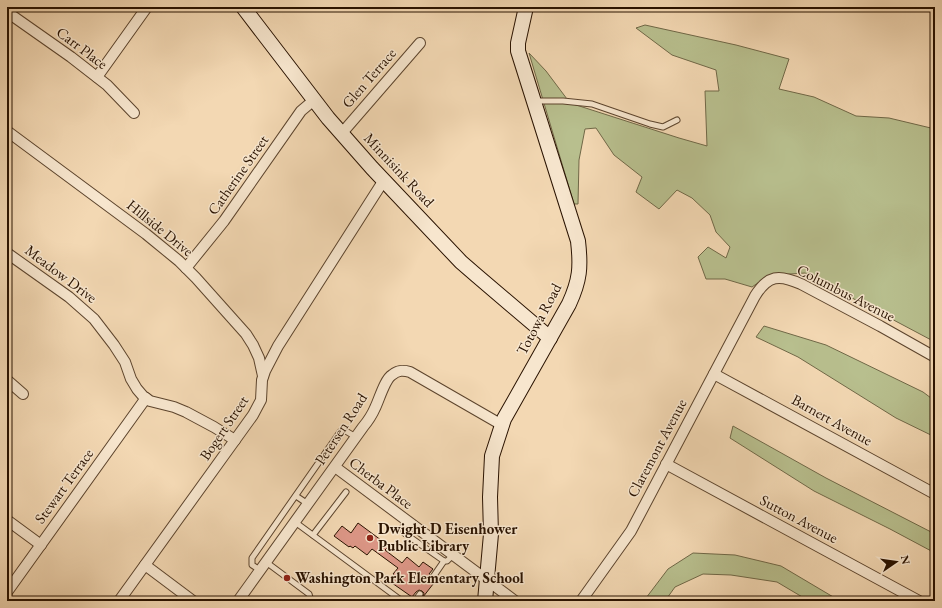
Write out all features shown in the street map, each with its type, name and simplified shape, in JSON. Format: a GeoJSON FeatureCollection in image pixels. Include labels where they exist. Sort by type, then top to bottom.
{"type":"FeatureCollection","features":[{"type":"Feature","properties":{"kind":"main road","name":"Minnisink Road"},"geometry":{"type":"LineString","coordinates":[[243,7],[314,100],[384,180],[444,245],[471,271],[550,338]]}},
{"type":"Feature","properties":{"kind":"main road","name":"Totowa Road"},"geometry":{"type":"LineString","coordinates":[[486,601],[491,534],[490,497],[492,456],[504,418],[550,338],[575,290],[580,257],[578,240],[518,51],[518,43],[526,7]]}},
{"type":"Feature","properties":{"kind":"street"},"geometry":{"type":"LineString","coordinates":[[97,77],[147,7]]}},
{"type":"Feature","properties":{"kind":"street","name":"Carr Place"},"geometry":{"type":"LineString","coordinates":[[7,12],[97,77],[107,85],[134,113]]}},
{"type":"Feature","properties":{"kind":"street","name":"Glen Terrace"},"geometry":{"type":"LineString","coordinates":[[342,133],[420,43]]}},
{"type":"Feature","properties":{"kind":"street","name":"Catherine Street"},"geometry":{"type":"LineString","coordinates":[[186,268],[224,221],[301,111],[314,100]]}},
{"type":"Feature","properties":{"kind":"street","name":"Hillside Drive"},"geometry":{"type":"LineString","coordinates":[[7,132],[146,234],[186,268],[246,334],[259,358],[263,376]]}},
{"type":"Feature","properties":{"kind":"street","name":"Bogert Street"},"geometry":{"type":"LineString","coordinates":[[119,601],[253,415],[261,400],[263,376],[278,346],[384,180]]}},
{"type":"Feature","properties":{"kind":"street","name":"Meadow Drive"},"geometry":{"type":"LineString","coordinates":[[7,252],[69,297],[94,319],[125,362],[131,379],[137,389],[146,398]]}},
{"type":"Feature","properties":{"kind":"street","name":"Columbus Avenue"},"geometry":{"type":"LineString","coordinates":[[751,304],[760,288],[770,279],[777,278],[792,280],[935,356]]}},
{"type":"Feature","properties":{"kind":"street","name":"Claremont Avenue"},"geometry":{"type":"LineString","coordinates":[[581,601],[631,531],[751,304]]}},
{"type":"Feature","properties":{"kind":"street","name":"Petersen Road"},"geometry":{"type":"LineString","coordinates":[[238,601],[356,437],[374,409],[387,380],[391,375],[403,370],[410,372],[502,425]]}},
{"type":"Feature","properties":{"kind":"street","name":"Barnert Avenue"},"geometry":{"type":"LineString","coordinates":[[714,374],[935,494]]}},
{"type":"Feature","properties":{"kind":"street"},"geometry":{"type":"LineString","coordinates":[[7,380],[23,394]]}},
{"type":"Feature","properties":{"kind":"street"},"geometry":{"type":"LineString","coordinates":[[146,398],[150,401],[174,407],[186,412],[235,440]]}},
{"type":"Feature","properties":{"kind":"street","name":"Stewart Terrace"},"geometry":{"type":"LineString","coordinates":[[7,592],[146,398]]}},
{"type":"Feature","properties":{"kind":"street","name":"Sutton Avenue"},"geometry":{"type":"LineString","coordinates":[[666,464],[919,601]]}},
{"type":"Feature","properties":{"kind":"street","name":"Cherba Place"},"geometry":{"type":"LineString","coordinates":[[334,467],[515,601]]}},
{"type":"Feature","properties":{"kind":"street"},"geometry":{"type":"LineString","coordinates":[[7,520],[40,545]]}},
{"type":"Feature","properties":{"kind":"street"},"geometry":{"type":"LineString","coordinates":[[145,565],[192,601]]}},
{"type":"Feature","properties":{"kind":"lane"},"geometry":{"type":"LineString","coordinates":[[533,100],[592,104],[663,127],[677,120]]}},
{"type":"Feature","properties":{"kind":"lane"},"geometry":{"type":"LineString","coordinates":[[310,601],[309,594],[263,566],[252,565],[252,558],[340,432],[344,430],[356,437]]}},
{"type":"Feature","properties":{"kind":"lane"},"geometry":{"type":"LineString","coordinates":[[313,535],[346,492]]}},
{"type":"Feature","properties":{"kind":"lane"},"geometry":{"type":"LineString","coordinates":[[296,496],[308,504]]}},
{"type":"Feature","properties":{"kind":"lane"},"geometry":{"type":"LineString","coordinates":[[406,520],[404,532],[414,540],[444,560],[447,561],[453,555]]}},
{"type":"Feature","properties":{"kind":"lane"},"geometry":{"type":"LineString","coordinates":[[295,522],[402,601]]}},
{"type":"Feature","properties":{"kind":"lane"},"geometry":{"type":"LineString","coordinates":[[433,577],[444,560]]}},
{"type":"Feature","properties":{"kind":"lane"},"geometry":{"type":"LineString","coordinates":[[415,601],[420,594]]}},
{"type":"Feature","properties":{"kind":"green space"},"geometry":{"type":"Polygon","coordinates":[[[645,25],[736,45],[789,59],[779,89],[814,97],[856,116],[889,118],[935,129],[935,342],[805,273],[765,278],[752,287],[725,279],[706,279],[698,257],[708,247],[726,258],[730,247],[716,232],[710,215],[692,198],[677,190],[659,209],[636,192],[642,177],[614,155],[596,128],[585,129],[579,160],[578,204],[574,204],[529,53],[546,71],[570,103],[707,146],[705,91],[719,91],[716,70],[672,55],[636,28],[645,25]]]}},
{"type":"Feature","properties":{"kind":"green space"},"geometry":{"type":"Polygon","coordinates":[[[764,326],[826,345],[923,392],[935,401],[935,437],[896,418],[798,357],[756,337],[764,326]]]}},
{"type":"Feature","properties":{"kind":"green space"},"geometry":{"type":"Polygon","coordinates":[[[733,426],[826,478],[935,534],[935,553],[814,491],[730,438],[733,426]]]}},
{"type":"Feature","properties":{"kind":"green space"},"geometry":{"type":"Polygon","coordinates":[[[693,553],[735,555],[781,566],[840,601],[809,601],[777,582],[731,575],[703,574],[675,587],[665,601],[649,601],[646,598],[668,569],[693,553]]]}},
{"type":"Feature","properties":{"kind":"building"},"geometry":{"type":"Polygon","coordinates":[[[358,523],[389,546],[385,550],[402,563],[407,557],[419,567],[423,562],[433,569],[429,574],[429,578],[432,581],[437,579],[423,597],[424,593],[422,591],[419,590],[412,597],[392,583],[396,577],[393,574],[398,568],[372,549],[367,555],[355,546],[353,548],[350,546],[349,547],[334,536],[342,526],[351,533],[358,523]]]}},
{"type":"Feature","properties":{"kind":"place","name":"Dwight D Eisenhower Public Library"},"geometry":{"type":"Point","coordinates":[370,538]}},
{"type":"Feature","properties":{"kind":"place","name":"Washington Park Elementary School"},"geometry":{"type":"Point","coordinates":[287,578]}}]}
